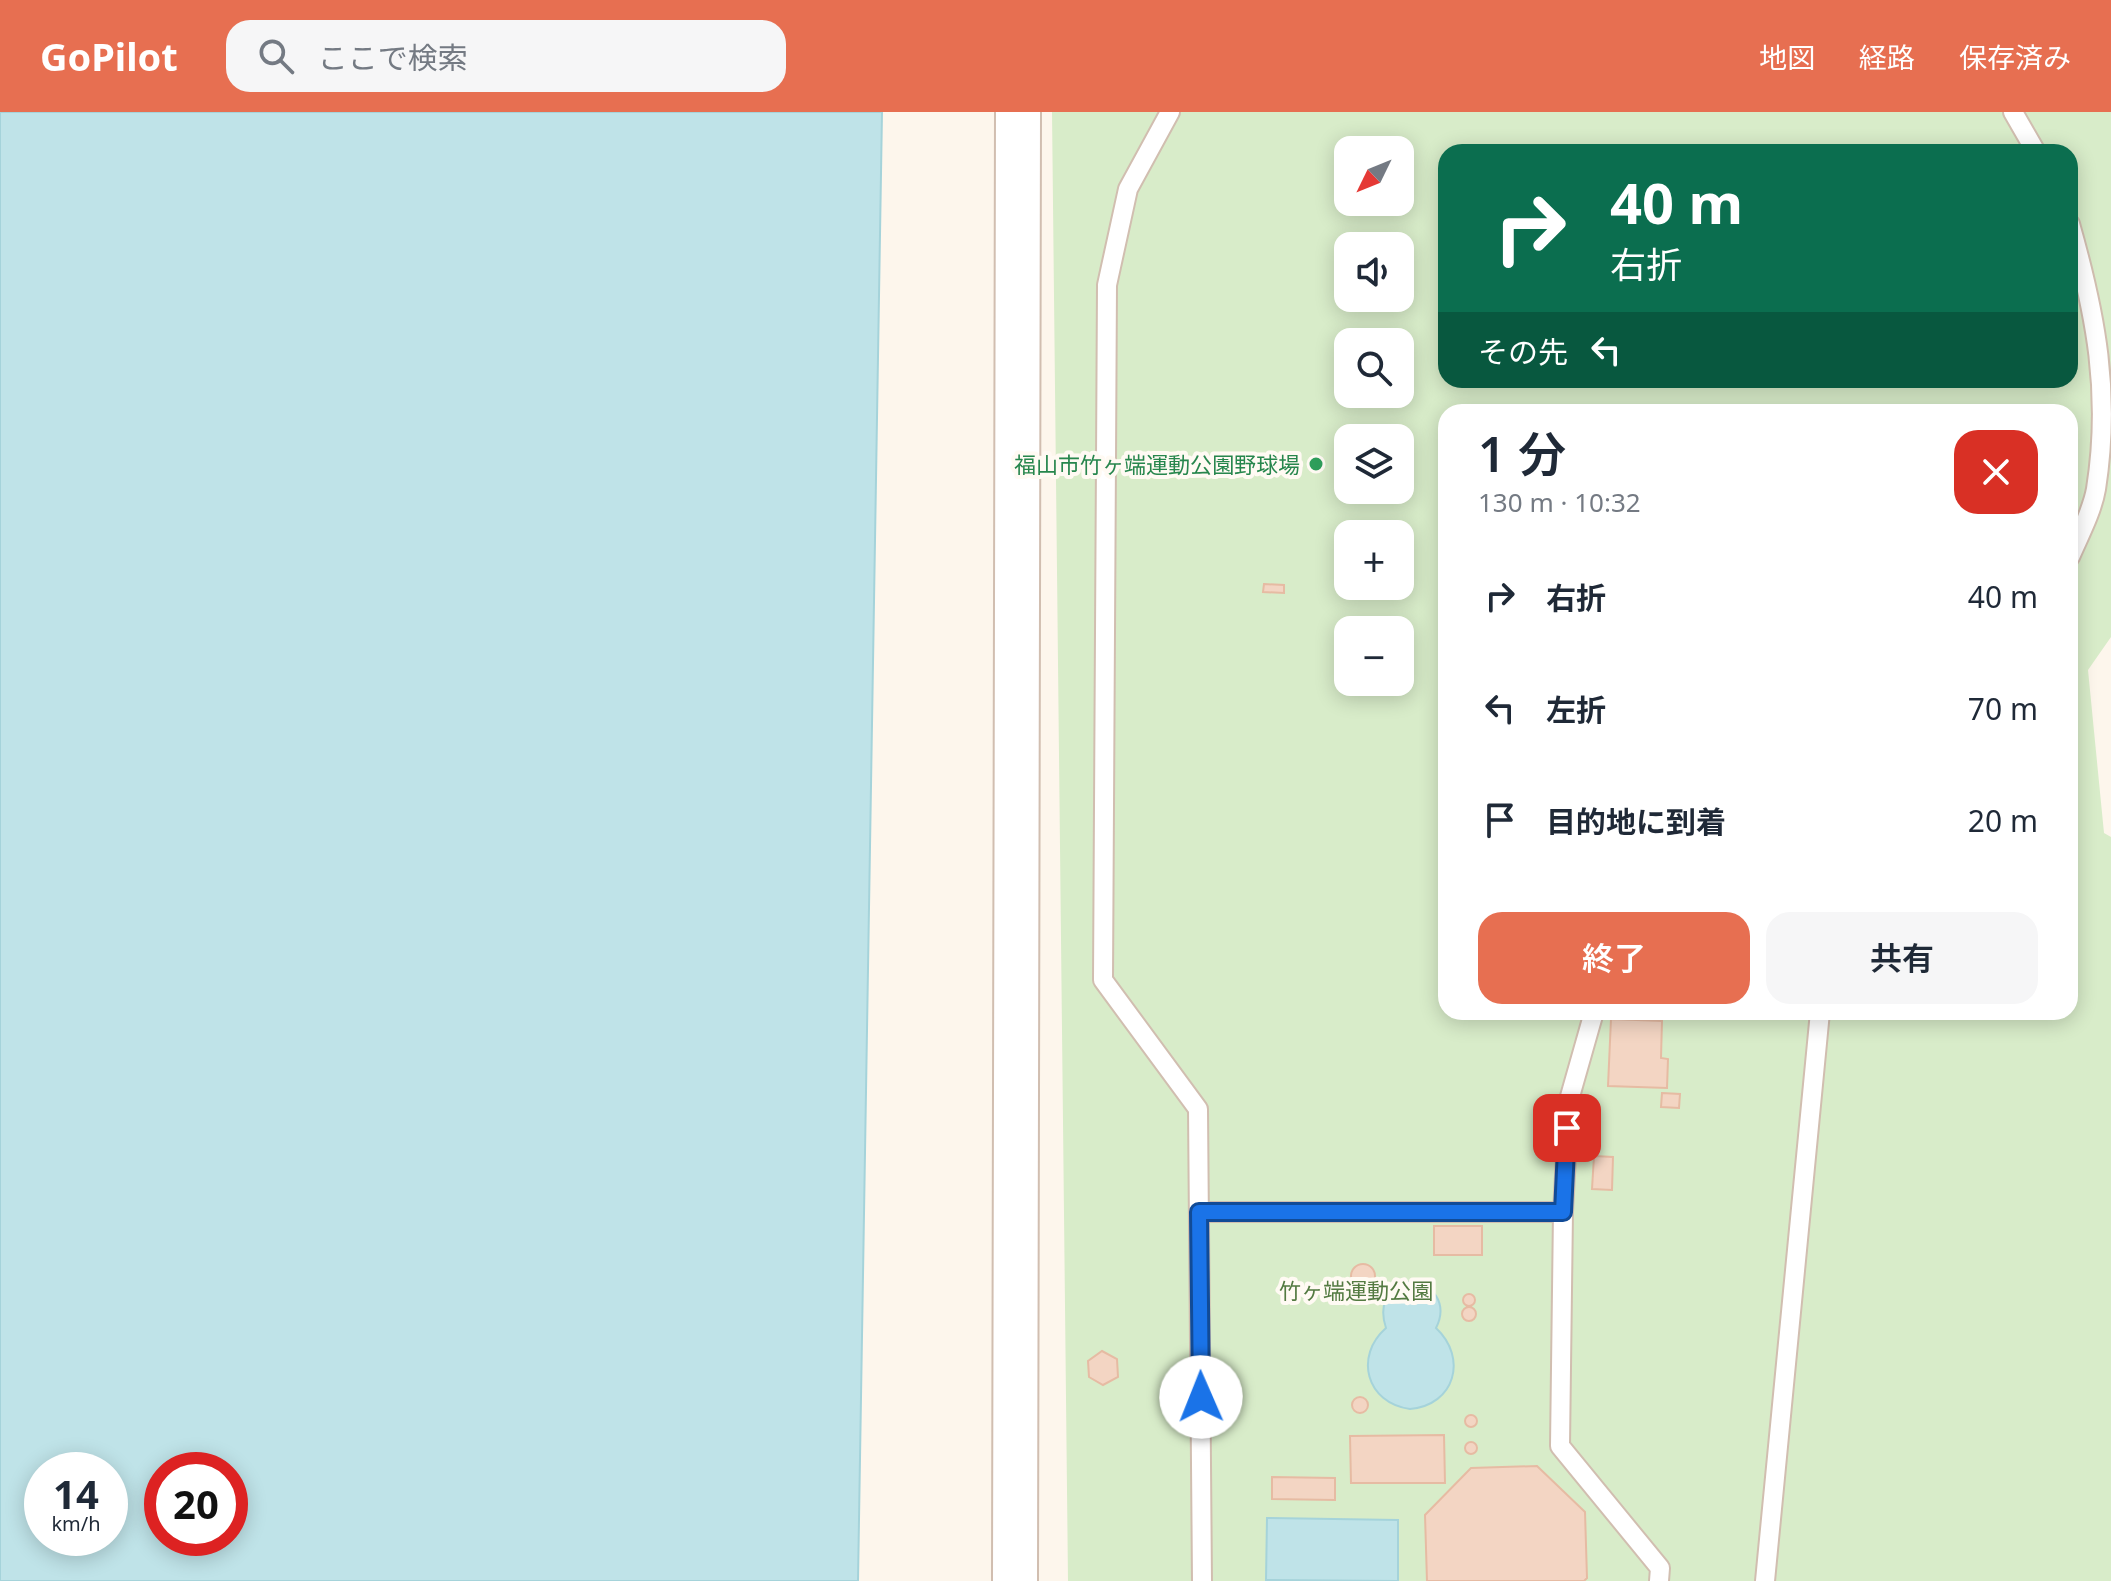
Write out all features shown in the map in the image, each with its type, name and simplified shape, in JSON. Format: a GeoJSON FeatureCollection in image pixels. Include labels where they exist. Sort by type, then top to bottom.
{"type":"FeatureCollection","features":[{"type":"Feature","properties":{"kind":"street"},"geometry":{"type":"LineString","coordinates":[[1015,1581],[1018,112]]}},
{"type":"Feature","properties":{"kind":"lane"},"geometry":{"type":"LineString","coordinates":[[1170,112],[1128,189],[1107,285],[1103,980],[1198,1109],[1202,1581]]}},
{"type":"Feature","properties":{"kind":"lane"},"geometry":{"type":"LineString","coordinates":[[2013,112],[2031,144]]}},
{"type":"Feature","properties":{"kind":"lane"},"geometry":{"type":"LineString","coordinates":[[2078,252],[2097,320],[2105,413],[2096,491],[2078,537]]}},
{"type":"Feature","properties":{"kind":"lane"},"geometry":{"type":"LineString","coordinates":[[1592,1020],[1569,1100],[1563,1212],[1560,1446],[1660,1568],[1659,1581]]}},
{"type":"Feature","properties":{"kind":"lane"},"geometry":{"type":"LineString","coordinates":[[1765,1581],[1819,1020]]}},
{"type":"Feature","properties":{"kind":"lane"},"geometry":{"type":"LineString","coordinates":[[1199,1212],[1563,1212]]}},
{"type":"Feature","properties":{"kind":"green space","name":"竹ヶ端運動公園"},"geometry":{"type":"Polygon","coordinates":[[[1052,112],[2111,112],[2111,637],[2088,670],[2104,833],[2111,837],[2111,1581],[1068,1581],[1052,112]]]}},
{"type":"Feature","properties":{"kind":"water"},"geometry":{"type":"Polygon","coordinates":[[[0,112],[882,112],[858,1581],[0,1581],[0,112]]]}},
{"type":"Feature","properties":{"kind":"water"},"geometry":{"type":"Polygon","coordinates":[[[1407,1282],[1425,1286],[1436,1296],[1440,1311],[1436,1328],[1446,1340],[1454,1366],[1452,1378],[1438,1399],[1410,1409],[1383,1398],[1370,1377],[1368,1364],[1376,1339],[1386,1328],[1383,1313],[1386,1300],[1393,1290],[1407,1282]]]}},
{"type":"Feature","properties":{"kind":"water"},"geometry":{"type":"Polygon","coordinates":[[[1267,1518],[1398,1520],[1398,1581],[1266,1580],[1267,1518]]]}},
{"type":"Feature","properties":{"kind":"building"},"geometry":{"type":"Polygon","coordinates":[[[1264,584],[1284,585],[1284,593],[1263,592],[1264,584]]]}},
{"type":"Feature","properties":{"kind":"building"},"geometry":{"type":"Polygon","coordinates":[[[1611,1020],[1662,1021],[1661,1058],[1668,1059],[1667,1088],[1608,1086],[1611,1020]]]}},
{"type":"Feature","properties":{"kind":"building"},"geometry":{"type":"Polygon","coordinates":[[[1662,1093],[1680,1094],[1679,1108],[1661,1107],[1662,1093]]]}},
{"type":"Feature","properties":{"kind":"building"},"geometry":{"type":"Polygon","coordinates":[[[1594,1156],[1613,1157],[1612,1190],[1592,1189],[1594,1156]]]}},
{"type":"Feature","properties":{"kind":"building"},"geometry":{"type":"Polygon","coordinates":[[[1434,1226],[1482,1226],[1482,1255],[1434,1255],[1434,1226]]]}},
{"type":"Feature","properties":{"kind":"building"},"geometry":{"type":"Polygon","coordinates":[[[1363,1264],[1374,1271],[1375,1276],[1368,1287],[1363,1288],[1352,1281],[1351,1276],[1358,1265],[1363,1264]]]}},
{"type":"Feature","properties":{"kind":"building"},"geometry":{"type":"Polygon","coordinates":[[[1469,1294],[1475,1300],[1469,1306],[1463,1300],[1469,1294]]]}},
{"type":"Feature","properties":{"kind":"building"},"geometry":{"type":"Polygon","coordinates":[[[1469,1307],[1476,1314],[1469,1321],[1462,1314],[1469,1307]]]}},
{"type":"Feature","properties":{"kind":"building"},"geometry":{"type":"Polygon","coordinates":[[[1102,1351],[1117,1359],[1118,1377],[1103,1385],[1089,1377],[1088,1361],[1102,1351]]]}},
{"type":"Feature","properties":{"kind":"building"},"geometry":{"type":"Polygon","coordinates":[[[1360,1397],[1368,1405],[1360,1413],[1352,1405],[1360,1397]]]}},
{"type":"Feature","properties":{"kind":"building"},"geometry":{"type":"Polygon","coordinates":[[[1471,1415],[1477,1421],[1471,1427],[1465,1421],[1471,1415]]]}},
{"type":"Feature","properties":{"kind":"building"},"geometry":{"type":"Polygon","coordinates":[[[1444,1435],[1445,1483],[1351,1483],[1350,1436],[1444,1435]]]}},
{"type":"Feature","properties":{"kind":"building"},"geometry":{"type":"Polygon","coordinates":[[[1471,1442],[1477,1448],[1471,1454],[1465,1448],[1471,1442]]]}},
{"type":"Feature","properties":{"kind":"building"},"geometry":{"type":"Polygon","coordinates":[[[1537,1466],[1585,1512],[1587,1578],[1584,1581],[1427,1581],[1425,1515],[1471,1468],[1537,1466]]]}},
{"type":"Feature","properties":{"kind":"building"},"geometry":{"type":"Polygon","coordinates":[[[1272,1477],[1335,1478],[1335,1500],[1272,1499],[1272,1477]]]}},
{"type":"Feature","properties":{"kind":"place","name":"福山市竹ヶ端運動公園野球場"},"geometry":{"type":"Point","coordinates":[1316,464]}},
{"type":"Feature","properties":{"kind":"route"},"geometry":{"type":"LineString","coordinates":[[1201,1397],[1199,1212],[1563,1212],[1567,1128]]}}]}
